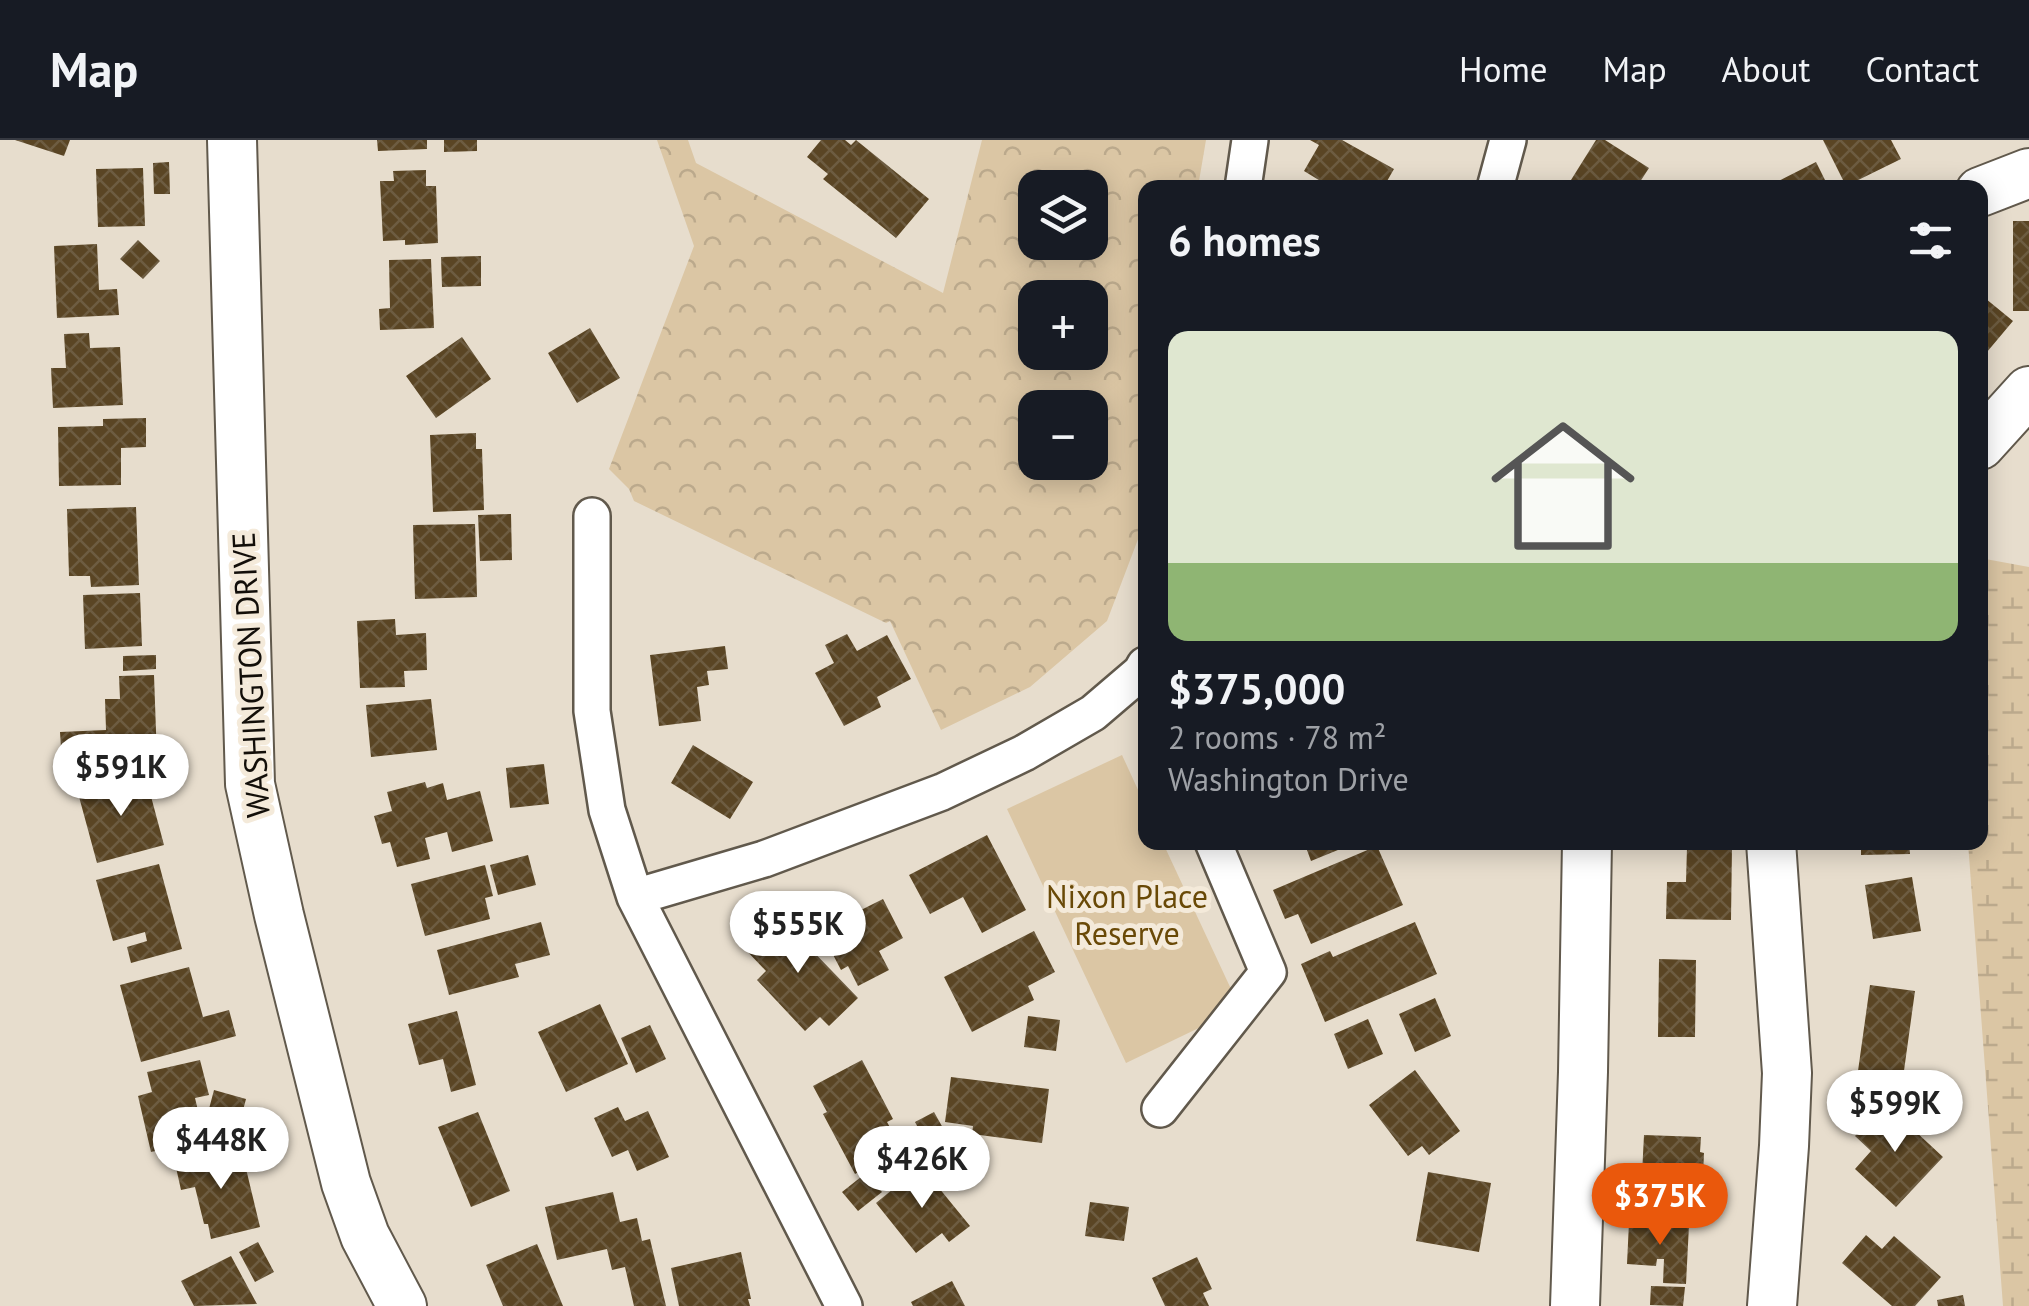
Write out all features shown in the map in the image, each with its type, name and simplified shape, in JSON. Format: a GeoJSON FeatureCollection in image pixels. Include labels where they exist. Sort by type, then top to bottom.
{"type":"FeatureCollection","features":[{"type":"Feature","properties":{"kind":"street","name":"WASHINGTON DRIVE"},"geometry":{"type":"LineString","coordinates":[[232,140],[250,784],[346,1182],[365,1236],[402,1306]]}},
{"type":"Feature","properties":{"kind":"street"},"geometry":{"type":"LineString","coordinates":[[1244,180],[1250,140]]}},
{"type":"Feature","properties":{"kind":"street"},"geometry":{"type":"LineString","coordinates":[[1496,180],[1508,140]]}},
{"type":"Feature","properties":{"kind":"street"},"geometry":{"type":"LineString","coordinates":[[1988,189],[2029,173]]}},
{"type":"Feature","properties":{"kind":"street"},"geometry":{"type":"LineString","coordinates":[[1988,436],[2029,391]]}},
{"type":"Feature","properties":{"kind":"street"},"geometry":{"type":"LineString","coordinates":[[592,516],[592,711],[607,810],[635,897],[844,1306]]}},
{"type":"Feature","properties":{"kind":"street"},"geometry":{"type":"LineString","coordinates":[[635,897],[764,859],[942,792],[1024,753],[1093,713],[1138,678]]}},
{"type":"Feature","properties":{"kind":"street"},"geometry":{"type":"LineString","coordinates":[[1160,1109],[1268,972],[1216,850]]}},
{"type":"Feature","properties":{"kind":"street"},"geometry":{"type":"LineString","coordinates":[[1574,1306],[1584,1072],[1586,850]]}},
{"type":"Feature","properties":{"kind":"street"},"geometry":{"type":"LineString","coordinates":[[1772,1306],[1787,1073],[1773,850]]}},
{"type":"Feature","properties":{"kind":"green space"},"geometry":{"type":"Polygon","coordinates":[[[657,140],[688,140],[696,163],[943,293],[982,140],[1206,140],[1199,180],[1138,180],[1138,539],[1107,621],[1030,687],[941,730],[890,621],[886,623],[634,501],[629,489],[609,469],[694,246],[657,140]]]}},
{"type":"Feature","properties":{"kind":"green space"},"geometry":{"type":"Polygon","coordinates":[[[1988,559],[2029,567],[2029,1306],[2003,1306],[1969,850],[1988,850],[1988,559]]]}},
{"type":"Feature","properties":{"kind":"green space","name":"Nixon Place Reserve"},"geometry":{"type":"Polygon","coordinates":[[[1122,755],[1138,790],[1138,850],[1166,850],[1231,989],[1205,1025],[1126,1063],[1007,809],[1122,755]]]}},
{"type":"Feature","properties":{"kind":"building"},"geometry":{"type":"Polygon","coordinates":[[[15,140],[70,140],[64,156],[15,140]]]}},
{"type":"Feature","properties":{"kind":"building"},"geometry":{"type":"Polygon","coordinates":[[[377,140],[427,140],[427,149],[378,151],[377,140]]]}},
{"type":"Feature","properties":{"kind":"building"},"geometry":{"type":"Polygon","coordinates":[[[444,140],[477,140],[477,151],[444,152],[444,140]]]}},
{"type":"Feature","properties":{"kind":"building"},"geometry":{"type":"Polygon","coordinates":[[[821,140],[845,140],[851,145],[856,140],[929,199],[896,238],[823,179],[828,174],[807,157],[821,140]]]}},
{"type":"Feature","properties":{"kind":"building"},"geometry":{"type":"Polygon","coordinates":[[[1310,140],[1342,140],[1394,169],[1388,180],[1319,180],[1304,171],[1319,145],[1310,140]]]}},
{"type":"Feature","properties":{"kind":"building"},"geometry":{"type":"Polygon","coordinates":[[[1596,140],[1605,140],[1649,168],[1641,180],[1571,180],[1596,140]]]}},
{"type":"Feature","properties":{"kind":"building"},"geometry":{"type":"Polygon","coordinates":[[[1823,140],[1891,140],[1901,159],[1858,180],[1843,180],[1823,140]]]}},
{"type":"Feature","properties":{"kind":"building"},"geometry":{"type":"Polygon","coordinates":[[[169,162],[170,194],[154,194],[153,163],[169,162]]]}},
{"type":"Feature","properties":{"kind":"building"},"geometry":{"type":"Polygon","coordinates":[[[1816,162],[1825,180],[1781,180],[1816,162]]]}},
{"type":"Feature","properties":{"kind":"building"},"geometry":{"type":"Polygon","coordinates":[[[143,168],[145,226],[98,227],[96,169],[143,168]]]}},
{"type":"Feature","properties":{"kind":"building"},"geometry":{"type":"Polygon","coordinates":[[[426,170],[426,186],[436,186],[438,243],[405,245],[405,240],[383,241],[380,181],[394,181],[393,171],[426,170]]]}},
{"type":"Feature","properties":{"kind":"building"},"geometry":{"type":"Polygon","coordinates":[[[2013,221],[2029,221],[2029,311],[2013,311],[2013,221]]]}},
{"type":"Feature","properties":{"kind":"building"},"geometry":{"type":"Polygon","coordinates":[[[138,240],[160,261],[143,279],[120,259],[138,240]]]}},
{"type":"Feature","properties":{"kind":"building"},"geometry":{"type":"Polygon","coordinates":[[[97,244],[99,290],[117,289],[119,315],[57,318],[54,246],[97,244]]]}},
{"type":"Feature","properties":{"kind":"building"},"geometry":{"type":"Polygon","coordinates":[[[481,256],[481,286],[442,287],[441,257],[481,256]]]}},
{"type":"Feature","properties":{"kind":"building"},"geometry":{"type":"Polygon","coordinates":[[[431,259],[434,328],[380,330],[379,309],[390,308],[389,260],[431,259]]]}},
{"type":"Feature","properties":{"kind":"building"},"geometry":{"type":"Polygon","coordinates":[[[1988,301],[2013,321],[1988,351],[1988,301]]]}},
{"type":"Feature","properties":{"kind":"building"},"geometry":{"type":"Polygon","coordinates":[[[590,328],[620,378],[577,403],[548,353],[590,328]]]}},
{"type":"Feature","properties":{"kind":"building"},"geometry":{"type":"Polygon","coordinates":[[[89,333],[90,348],[120,347],[123,405],[53,408],[51,368],[66,368],[64,334],[89,333]]]}},
{"type":"Feature","properties":{"kind":"building"},"geometry":{"type":"Polygon","coordinates":[[[462,337],[491,379],[436,418],[406,376],[462,337]]]}},
{"type":"Feature","properties":{"kind":"building"},"geometry":{"type":"Polygon","coordinates":[[[146,418],[146,447],[121,448],[121,485],[59,486],[58,427],[103,426],[103,419],[146,418]]]}},
{"type":"Feature","properties":{"kind":"building"},"geometry":{"type":"Polygon","coordinates":[[[476,433],[476,449],[482,449],[484,510],[433,512],[430,435],[476,433]]]}},
{"type":"Feature","properties":{"kind":"building"},"geometry":{"type":"Polygon","coordinates":[[[136,507],[139,585],[91,587],[90,576],[69,576],[67,509],[136,507]]]}},
{"type":"Feature","properties":{"kind":"building"},"geometry":{"type":"Polygon","coordinates":[[[511,514],[512,560],[480,561],[478,515],[511,514]]]}},
{"type":"Feature","properties":{"kind":"building"},"geometry":{"type":"Polygon","coordinates":[[[475,524],[477,597],[415,599],[413,525],[475,524]]]}},
{"type":"Feature","properties":{"kind":"building"},"geometry":{"type":"Polygon","coordinates":[[[140,593],[142,646],[85,649],[83,595],[140,593]]]}},
{"type":"Feature","properties":{"kind":"building"},"geometry":{"type":"Polygon","coordinates":[[[395,619],[396,635],[426,633],[427,670],[404,671],[405,687],[360,688],[357,621],[395,619]]]}},
{"type":"Feature","properties":{"kind":"building"},"geometry":{"type":"Polygon","coordinates":[[[847,634],[857,651],[887,635],[911,679],[877,697],[881,707],[844,726],[815,673],[834,663],[825,645],[847,634]]]}},
{"type":"Feature","properties":{"kind":"building"},"geometry":{"type":"Polygon","coordinates":[[[725,646],[728,669],[707,671],[709,685],[697,687],[701,721],[659,726],[650,655],[725,646]]]}},
{"type":"Feature","properties":{"kind":"building"},"geometry":{"type":"Polygon","coordinates":[[[156,655],[156,669],[123,671],[123,656],[156,655]]]}},
{"type":"Feature","properties":{"kind":"building"},"geometry":{"type":"Polygon","coordinates":[[[154,675],[157,759],[62,763],[60,732],[106,730],[105,699],[120,699],[119,676],[154,675]]]}},
{"type":"Feature","properties":{"kind":"building"},"geometry":{"type":"Polygon","coordinates":[[[431,699],[437,750],[371,757],[366,705],[431,699]]]}},
{"type":"Feature","properties":{"kind":"building"},"geometry":{"type":"Polygon","coordinates":[[[693,745],[753,782],[730,819],[671,783],[693,745]]]}},
{"type":"Feature","properties":{"kind":"building"},"geometry":{"type":"Polygon","coordinates":[[[544,764],[549,804],[510,808],[506,768],[544,764]]]}},
{"type":"Feature","properties":{"kind":"building"},"geometry":{"type":"Polygon","coordinates":[[[145,774],[164,845],[97,863],[78,793],[145,774]]]}},
{"type":"Feature","properties":{"kind":"building"},"geometry":{"type":"Polygon","coordinates":[[[425,782],[427,788],[443,783],[447,800],[480,791],[493,841],[452,852],[447,832],[425,838],[430,859],[397,867],[390,842],[382,844],[374,816],[392,811],[387,792],[425,782]]]}},
{"type":"Feature","properties":{"kind":"building"},"geometry":{"type":"Polygon","coordinates":[[[987,835],[1026,910],[982,933],[963,897],[930,914],[909,875],[987,835]]]}},
{"type":"Feature","properties":{"kind":"building"},"geometry":{"type":"Polygon","coordinates":[[[1307,850],[1338,850],[1311,861],[1307,850]]]}},
{"type":"Feature","properties":{"kind":"building"},"geometry":{"type":"Polygon","coordinates":[[[1368,850],[1379,850],[1403,905],[1311,944],[1298,914],[1285,919],[1273,890],[1368,850]]]}},
{"type":"Feature","properties":{"kind":"building"},"geometry":{"type":"Polygon","coordinates":[[[1687,850],[1732,850],[1731,920],[1666,919],[1667,882],[1686,882],[1687,850]]]}},
{"type":"Feature","properties":{"kind":"building"},"geometry":{"type":"Polygon","coordinates":[[[1861,850],[1910,850],[1910,854],[1861,855],[1861,850]]]}},
{"type":"Feature","properties":{"kind":"building"},"geometry":{"type":"Polygon","coordinates":[[[528,855],[536,885],[498,895],[490,865],[528,855]]]}},
{"type":"Feature","properties":{"kind":"building"},"geometry":{"type":"Polygon","coordinates":[[[159,864],[182,949],[131,963],[127,947],[147,941],[145,932],[113,941],[96,880],[159,864]]]}},
{"type":"Feature","properties":{"kind":"building"},"geometry":{"type":"Polygon","coordinates":[[[485,865],[493,896],[485,898],[490,919],[425,936],[411,884],[485,865]]]}},
{"type":"Feature","properties":{"kind":"building"},"geometry":{"type":"Polygon","coordinates":[[[1912,877],[1921,931],[1873,939],[1865,885],[1912,877]]]}},
{"type":"Feature","properties":{"kind":"building"},"geometry":{"type":"Polygon","coordinates":[[[883,899],[903,938],[879,951],[889,970],[858,986],[848,966],[841,970],[817,924],[843,911],[847,917],[883,899]]]}},
{"type":"Feature","properties":{"kind":"building"},"geometry":{"type":"Polygon","coordinates":[[[778,915],[858,998],[829,1026],[820,1017],[805,1031],[757,980],[766,971],[744,948],[778,915]]]}},
{"type":"Feature","properties":{"kind":"building"},"geometry":{"type":"Polygon","coordinates":[[[541,922],[550,955],[515,964],[519,977],[449,995],[437,950],[541,922]]]}},
{"type":"Feature","properties":{"kind":"building"},"geometry":{"type":"Polygon","coordinates":[[[1415,922],[1437,974],[1325,1022],[1301,964],[1330,951],[1333,957],[1415,922]]]}},
{"type":"Feature","properties":{"kind":"building"},"geometry":{"type":"Polygon","coordinates":[[[1034,931],[1055,972],[1028,986],[1034,1000],[972,1032],[944,977],[1034,931]]]}},
{"type":"Feature","properties":{"kind":"building"},"geometry":{"type":"Polygon","coordinates":[[[1659,959],[1696,960],[1695,1037],[1658,1037],[1659,959]]]}},
{"type":"Feature","properties":{"kind":"building"},"geometry":{"type":"Polygon","coordinates":[[[189,967],[203,1017],[229,1010],[236,1036],[141,1062],[120,985],[189,967]]]}},
{"type":"Feature","properties":{"kind":"building"},"geometry":{"type":"Polygon","coordinates":[[[1870,985],[1915,991],[1903,1078],[1858,1071],[1870,985]]]}},
{"type":"Feature","properties":{"kind":"building"},"geometry":{"type":"Polygon","coordinates":[[[1435,998],[1451,1036],[1415,1052],[1399,1014],[1435,998]]]}},
{"type":"Feature","properties":{"kind":"building"},"geometry":{"type":"Polygon","coordinates":[[[600,1004],[628,1064],[566,1092],[538,1032],[600,1004]]]}},
{"type":"Feature","properties":{"kind":"building"},"geometry":{"type":"Polygon","coordinates":[[[457,1011],[476,1085],[451,1092],[443,1059],[419,1065],[408,1024],[457,1011]]]}},
{"type":"Feature","properties":{"kind":"building"},"geometry":{"type":"Polygon","coordinates":[[[1028,1016],[1060,1020],[1056,1051],[1024,1047],[1028,1016]]]}},
{"type":"Feature","properties":{"kind":"building"},"geometry":{"type":"Polygon","coordinates":[[[1368,1019],[1383,1054],[1348,1069],[1334,1034],[1368,1019]]]}},
{"type":"Feature","properties":{"kind":"building"},"geometry":{"type":"Polygon","coordinates":[[[650,1025],[666,1059],[636,1073],[621,1038],[650,1025]]]}},
{"type":"Feature","properties":{"kind":"building"},"geometry":{"type":"Polygon","coordinates":[[[200,1060],[209,1095],[195,1098],[205,1140],[151,1152],[138,1096],[152,1092],[147,1072],[200,1060]]]}},
{"type":"Feature","properties":{"kind":"building"},"geometry":{"type":"Polygon","coordinates":[[[862,1060],[893,1119],[887,1122],[902,1149],[855,1174],[823,1114],[827,1112],[813,1086],[862,1060]]]}},
{"type":"Feature","properties":{"kind":"building"},"geometry":{"type":"Polygon","coordinates":[[[1415,1070],[1460,1131],[1429,1155],[1422,1146],[1408,1156],[1369,1105],[1415,1070]]]}},
{"type":"Feature","properties":{"kind":"building"},"geometry":{"type":"Polygon","coordinates":[[[951,1077],[1049,1089],[1042,1143],[972,1134],[973,1126],[945,1122],[951,1077]]]}},
{"type":"Feature","properties":{"kind":"building"},"geometry":{"type":"Polygon","coordinates":[[[214,1090],[246,1099],[237,1133],[205,1124],[214,1090]]]}},
{"type":"Feature","properties":{"kind":"building"},"geometry":{"type":"Polygon","coordinates":[[[1885,1103],[1943,1157],[1896,1207],[1855,1169],[1871,1151],[1855,1136],[1885,1103]]]}},
{"type":"Feature","properties":{"kind":"building"},"geometry":{"type":"Polygon","coordinates":[[[618,1107],[625,1121],[648,1111],[669,1157],[637,1171],[628,1150],[612,1157],[594,1118],[618,1107]]]}},
{"type":"Feature","properties":{"kind":"building"},"geometry":{"type":"Polygon","coordinates":[[[478,1112],[510,1191],[471,1207],[438,1127],[478,1112]]]}},
{"type":"Feature","properties":{"kind":"building"},"geometry":{"type":"Polygon","coordinates":[[[934,1112],[948,1137],[928,1147],[915,1122],[934,1112]]]}},
{"type":"Feature","properties":{"kind":"building"},"geometry":{"type":"Polygon","coordinates":[[[1644,1135],[1701,1137],[1703,1175],[1699,1175],[1698,1191],[1674,1189],[1673,1214],[1640,1213],[1644,1135]]]}},
{"type":"Feature","properties":{"kind":"building"},"geometry":{"type":"Polygon","coordinates":[[[241,1148],[260,1227],[211,1239],[195,1187],[181,1190],[175,1163],[241,1148]]]}},
{"type":"Feature","properties":{"kind":"building"},"geometry":{"type":"Polygon","coordinates":[[[921,1166],[970,1226],[949,1242],[942,1233],[916,1253],[876,1203],[921,1166]]]}},
{"type":"Feature","properties":{"kind":"building"},"geometry":{"type":"Polygon","coordinates":[[[1428,1172],[1491,1183],[1479,1252],[1416,1241],[1428,1172]]]}},
{"type":"Feature","properties":{"kind":"building"},"geometry":{"type":"Polygon","coordinates":[[[866,1173],[882,1192],[858,1211],[842,1192],[866,1173]]]}},
{"type":"Feature","properties":{"kind":"building"},"geometry":{"type":"Polygon","coordinates":[[[613,1192],[620,1222],[637,1218],[642,1241],[650,1239],[666,1306],[634,1306],[625,1267],[612,1270],[607,1249],[557,1260],[545,1207],[613,1192]]]}},
{"type":"Feature","properties":{"kind":"building"},"geometry":{"type":"Polygon","coordinates":[[[1090,1202],[1129,1207],[1124,1241],[1085,1236],[1090,1202]]]}},
{"type":"Feature","properties":{"kind":"building"},"geometry":{"type":"Polygon","coordinates":[[[1629,1222],[1689,1225],[1686,1284],[1663,1283],[1664,1259],[1657,1259],[1656,1266],[1627,1264],[1629,1222]]]}},
{"type":"Feature","properties":{"kind":"building"},"geometry":{"type":"Polygon","coordinates":[[[1866,1235],[1882,1249],[1894,1236],[1941,1277],[1915,1306],[1892,1306],[1842,1263],[1866,1235]]]}},
{"type":"Feature","properties":{"kind":"building"},"geometry":{"type":"Polygon","coordinates":[[[258,1242],[274,1272],[255,1282],[239,1252],[258,1242]]]}},
{"type":"Feature","properties":{"kind":"building"},"geometry":{"type":"Polygon","coordinates":[[[537,1244],[563,1306],[503,1306],[486,1265],[537,1244]]]}},
{"type":"Feature","properties":{"kind":"building"},"geometry":{"type":"Polygon","coordinates":[[[741,1252],[750,1306],[679,1306],[671,1268],[741,1252]]]}},
{"type":"Feature","properties":{"kind":"building"},"geometry":{"type":"Polygon","coordinates":[[[231,1256],[257,1304],[194,1306],[181,1281],[231,1256]]]}},
{"type":"Feature","properties":{"kind":"building"},"geometry":{"type":"Polygon","coordinates":[[[1197,1257],[1212,1289],[1203,1293],[1209,1306],[1165,1306],[1152,1278],[1197,1257]]]}},
{"type":"Feature","properties":{"kind":"building"},"geometry":{"type":"Polygon","coordinates":[[[952,1281],[965,1306],[913,1306],[911,1302],[952,1281]]]}},
{"type":"Feature","properties":{"kind":"building"},"geometry":{"type":"Polygon","coordinates":[[[1651,1286],[1685,1287],[1683,1306],[1650,1305],[1651,1286]]]}},
{"type":"Feature","properties":{"kind":"building"},"geometry":{"type":"Polygon","coordinates":[[[1963,1295],[1965,1306],[1938,1306],[1937,1300],[1963,1295]]]}}]}
